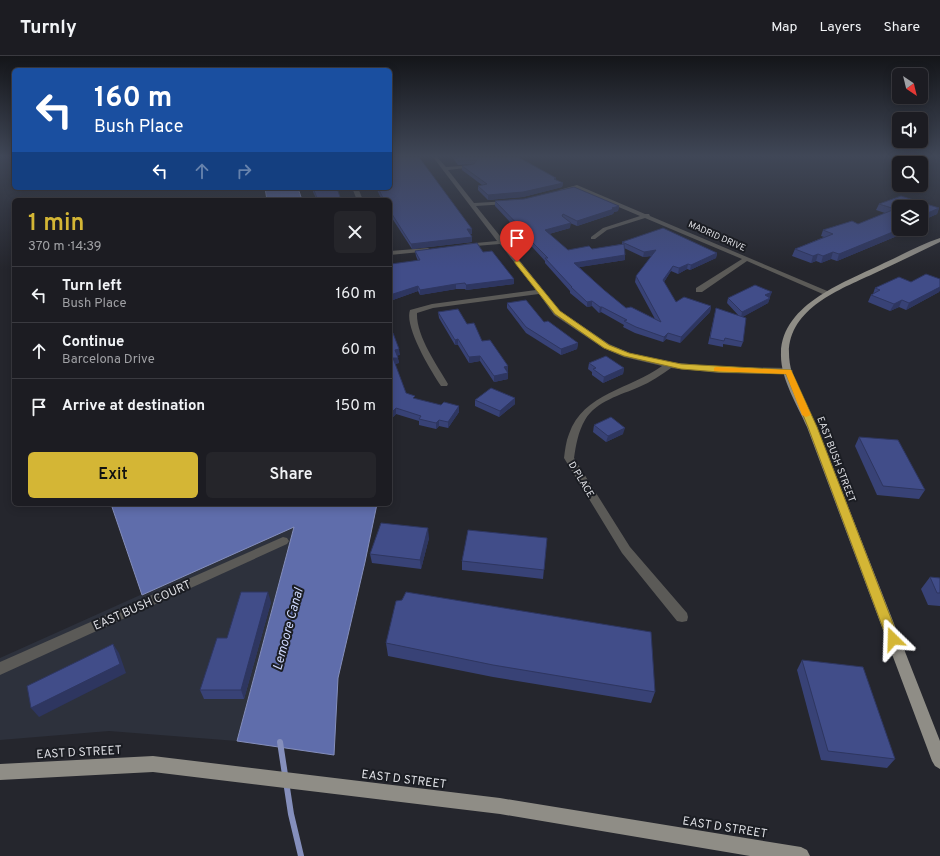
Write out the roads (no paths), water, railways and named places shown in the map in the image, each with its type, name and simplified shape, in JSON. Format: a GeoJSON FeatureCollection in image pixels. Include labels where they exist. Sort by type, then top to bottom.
{"type":"FeatureCollection","features":[{"type":"Feature","properties":{"kind":"main road","name":"EAST BUSH STREET"},"geometry":{"type":"LineString","coordinates":[[940,240],[818,299],[806,310],[791,332],[785,353],[789,371],[815,434],[940,761]]}},
{"type":"Feature","properties":{"kind":"main road","name":"EAST D STREET"},"geometry":{"type":"LineString","coordinates":[[0,772],[153,764],[500,806],[801,856]]}},
{"type":"Feature","properties":{"kind":"street"},"geometry":{"type":"LineString","coordinates":[[464,194],[558,313],[606,346],[627,355],[669,365],[719,370],[789,371]]}},
{"type":"Feature","properties":{"kind":"street","name":"MADRID DRIVE"},"geometry":{"type":"LineString","coordinates":[[597,194],[828,293]]}},
{"type":"Feature","properties":{"kind":"street"},"geometry":{"type":"LineString","coordinates":[[472,205],[512,201]]}},
{"type":"Feature","properties":{"kind":"street"},"geometry":{"type":"LineString","coordinates":[[593,238],[605,229],[647,215]]}},
{"type":"Feature","properties":{"kind":"street"},"geometry":{"type":"LineString","coordinates":[[455,247],[501,242]]}},
{"type":"Feature","properties":{"kind":"street"},"geometry":{"type":"LineString","coordinates":[[392,253],[439,249]]}},
{"type":"Feature","properties":{"kind":"street"},"geometry":{"type":"LineString","coordinates":[[700,290],[746,259]]}},
{"type":"Feature","properties":{"kind":"street"},"geometry":{"type":"LineString","coordinates":[[444,384],[433,367],[412,320],[413,312],[432,306],[540,292]]}},
{"type":"Feature","properties":{"kind":"street","name":"D PLACE"},"geometry":{"type":"LineString","coordinates":[[669,365],[660,373],[595,403],[586,411],[577,424],[570,449],[570,458],[626,550],[682,617]]}},
{"type":"Feature","properties":{"kind":"street","name":"EAST BUSH COURT"},"geometry":{"type":"LineString","coordinates":[[0,669],[283,541]]}},
{"type":"Feature","properties":{"kind":"water"},"geometry":{"type":"Polygon","coordinates":[[[266,194],[300,194],[301,198],[267,198],[266,194]]]}},
{"type":"Feature","properties":{"kind":"water"},"geometry":{"type":"Polygon","coordinates":[[[112,506],[377,506],[338,678],[334,755],[237,741],[294,527],[142,595],[112,506]]]}},
{"type":"Feature","properties":{"kind":"waterway","name":"Lemoore Canal"},"geometry":{"type":"LineString","coordinates":[[280,742],[291,814],[301,856]]}}]}
